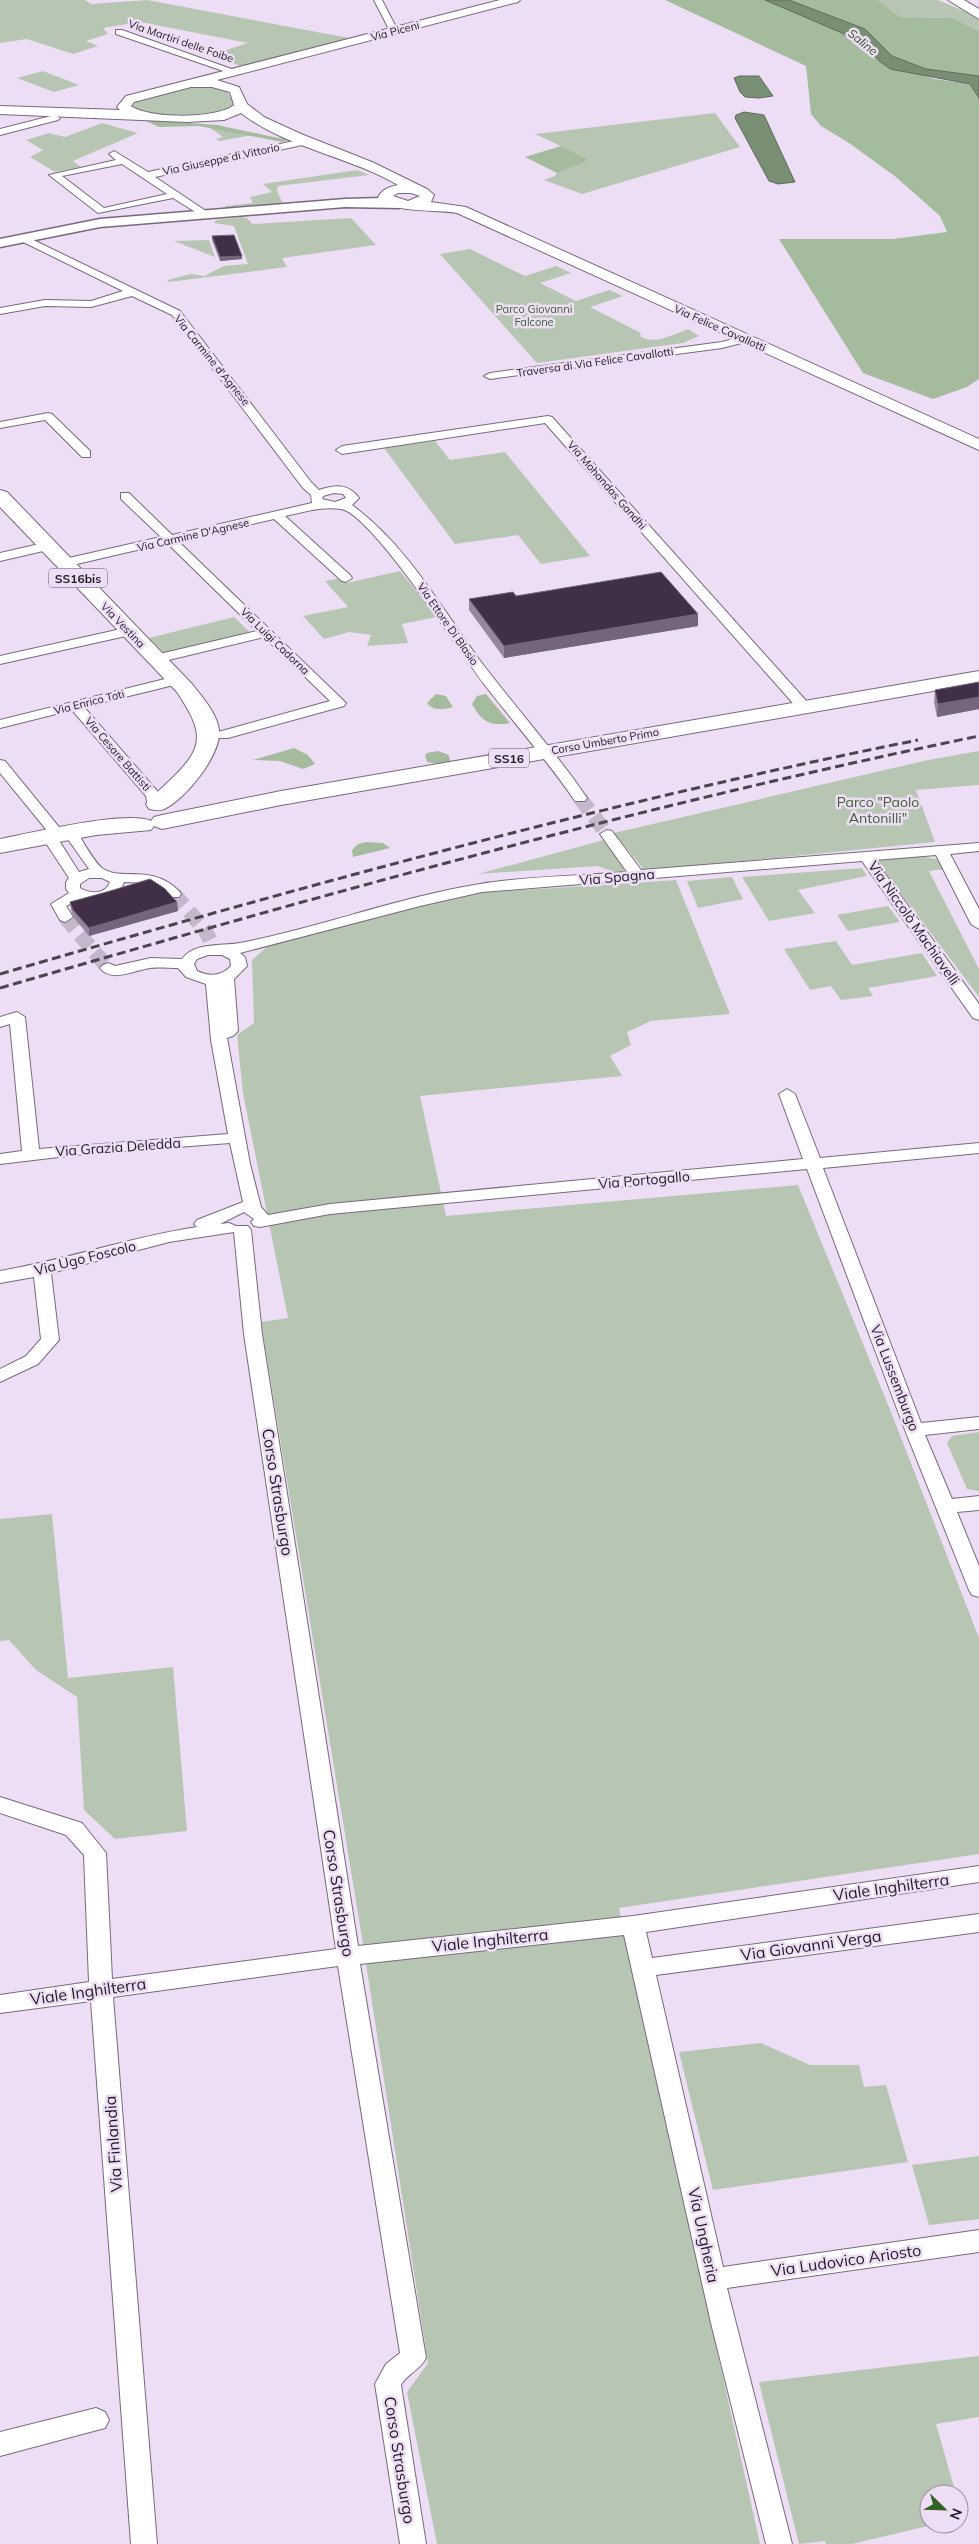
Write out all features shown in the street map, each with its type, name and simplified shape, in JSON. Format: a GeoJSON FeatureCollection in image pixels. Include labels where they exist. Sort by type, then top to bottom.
{"type":"FeatureCollection","features":[{"type":"Feature","properties":{"kind":"main road","name":"Via Piceni"},"geometry":{"type":"LineString","coordinates":[[190,83],[514,0]]}},
{"type":"Feature","properties":{"kind":"main road"},"geometry":{"type":"LineString","coordinates":[[942,0],[959,3],[979,15]]}},
{"type":"Feature","properties":{"kind":"main road","name":"Via Piceni"},"geometry":{"type":"LineString","coordinates":[[235,90],[246,76],[276,62]]}},
{"type":"Feature","properties":{"kind":"main road"},"geometry":{"type":"LineString","coordinates":[[2,108],[60,114],[147,115],[193,118],[225,116],[241,106],[235,90],[214,83],[190,83],[130,99],[60,114]]}},
{"type":"Feature","properties":{"kind":"main road"},"geometry":{"type":"LineString","coordinates":[[130,99],[124,104],[125,110],[147,115]]}},
{"type":"Feature","properties":{"kind":"main road","name":"Via Felice Cavallotti"},"geometry":{"type":"LineString","coordinates":[[241,106],[256,118],[297,140]]}},
{"type":"Feature","properties":{"kind":"main road","name":"Via Felice Cavallotti"},"geometry":{"type":"LineString","coordinates":[[193,118],[242,126],[297,140],[384,173],[421,192],[449,202],[461,210],[979,445]]}},
{"type":"Feature","properties":{"kind":"main road"},"geometry":{"type":"LineString","coordinates":[[384,173],[389,193],[386,200],[405,204],[425,201],[421,192],[389,193]]}},
{"type":"Feature","properties":{"kind":"main road","name":"Via Felice Cavallotti"},"geometry":{"type":"LineString","coordinates":[[405,204],[436,205],[461,210]]}},
{"type":"Feature","properties":{"kind":"main road","name":"Via Vestina"},"geometry":{"type":"LineString","coordinates":[[0,496],[181,684],[210,704],[221,723],[223,735]]}},
{"type":"Feature","properties":{"kind":"main road","name":"Corso Umberto Primo"},"geometry":{"type":"LineString","coordinates":[[154,812],[232,808],[979,677]]}},
{"type":"Feature","properties":{"kind":"main road","name":"Via Vestina"},"geometry":{"type":"LineString","coordinates":[[154,812],[192,770],[208,742],[206,723],[181,684]]}},
{"type":"Feature","properties":{"kind":"main road"},"geometry":{"type":"LineString","coordinates":[[195,796],[217,760],[223,735]]}},
{"type":"Feature","properties":{"kind":"main road","name":"Corso Umberto Primo"},"geometry":{"type":"LineString","coordinates":[[0,846],[96,828],[154,812],[195,796],[232,808]]}},
{"type":"Feature","properties":{"kind":"street"},"geometry":{"type":"LineString","coordinates":[[378,0],[394,31]]}},
{"type":"Feature","properties":{"kind":"street","name":"Via Martiri delle Foibe"},"geometry":{"type":"LineString","coordinates":[[119,32],[235,72]]}},
{"type":"Feature","properties":{"kind":"street"},"geometry":{"type":"LineString","coordinates":[[0,132],[60,114]]}},
{"type":"Feature","properties":{"kind":"street","name":"Via Giuseppe di Vittorio"},"geometry":{"type":"LineString","coordinates":[[144,176],[297,140]]}},
{"type":"Feature","properties":{"kind":"street","name":"Via Giuseppe di Vittorio"},"geometry":{"type":"LineString","coordinates":[[84,160],[112,153],[205,215]]}},
{"type":"Feature","properties":{"kind":"street","name":"Via Giuseppe di Vittorio"},"geometry":{"type":"LineString","coordinates":[[123,161],[54,175],[102,211],[175,195]]}},
{"type":"Feature","properties":{"kind":"street"},"geometry":{"type":"LineString","coordinates":[[345,202],[389,193]]}},
{"type":"Feature","properties":{"kind":"street"},"geometry":{"type":"LineString","coordinates":[[0,243],[100,223],[125,220],[205,215],[345,202],[405,204]]}},
{"type":"Feature","properties":{"kind":"street"},"geometry":{"type":"LineString","coordinates":[[125,220],[187,203]]}},
{"type":"Feature","properties":{"kind":"street","name":"Via Carmine d'Agnese"},"geometry":{"type":"LineString","coordinates":[[23,238],[176,313],[319,499]]}},
{"type":"Feature","properties":{"kind":"street"},"geometry":{"type":"LineString","coordinates":[[0,311],[45,302],[91,304],[133,292]]}},
{"type":"Feature","properties":{"kind":"street","name":"Traversa di Via Felice Cavallotti"},"geometry":{"type":"LineString","coordinates":[[700,347],[726,331]]}},
{"type":"Feature","properties":{"kind":"street","name":"Traversa di Via Felice Cavallotti"},"geometry":{"type":"LineString","coordinates":[[490,376],[746,339]]}},
{"type":"Feature","properties":{"kind":"street"},"geometry":{"type":"LineString","coordinates":[[0,425],[48,416],[86,454]]}},
{"type":"Feature","properties":{"kind":"street","name":"Via Mohandas Gandhi"},"geometry":{"type":"LineString","coordinates":[[342,450],[548,419],[804,707]]}},
{"type":"Feature","properties":{"kind":"street","name":"Via Luigi Cadorna"},"geometry":{"type":"LineString","coordinates":[[125,496],[339,703],[223,735]]}},
{"type":"Feature","properties":{"kind":"street","name":"Via Carmine D'Agnese"},"geometry":{"type":"LineString","coordinates":[[64,563],[170,541],[277,515],[319,499],[344,504]]}},
{"type":"Feature","properties":{"kind":"street","name":"Via Ettore Di Blasio"},"geometry":{"type":"LineString","coordinates":[[344,504],[359,514],[397,555],[438,608],[476,665],[580,798]]}},
{"type":"Feature","properties":{"kind":"street"},"geometry":{"type":"LineString","coordinates":[[277,515],[346,578]]}},
{"type":"Feature","properties":{"kind":"street"},"geometry":{"type":"LineString","coordinates":[[0,557],[48,546]]}},
{"type":"Feature","properties":{"kind":"street"},"geometry":{"type":"LineString","coordinates":[[0,660],[130,631]]}},
{"type":"Feature","properties":{"kind":"street"},"geometry":{"type":"LineString","coordinates":[[156,659],[266,633]]}},
{"type":"Feature","properties":{"kind":"street","name":"Via Enrico Toti"},"geometry":{"type":"LineString","coordinates":[[0,724],[181,684]]}},
{"type":"Feature","properties":{"kind":"street","name":"Via Cesare Battisti"},"geometry":{"type":"LineString","coordinates":[[76,706],[153,795],[154,812]]}},
{"type":"Feature","properties":{"kind":"street"},"geometry":{"type":"LineString","coordinates":[[0,764],[59,835],[98,872],[115,878],[135,877],[158,881],[164,883],[174,894]]}},
{"type":"Feature","properties":{"kind":"street"},"geometry":{"type":"LineString","coordinates":[[607,834],[638,876]]}},
{"type":"Feature","properties":{"kind":"street"},"geometry":{"type":"LineString","coordinates":[[59,835],[76,878]]}},
{"type":"Feature","properties":{"kind":"street","name":"Via Spagna"},"geometry":{"type":"LineString","coordinates":[[186,964],[192,956],[221,949],[261,944],[432,896],[482,888],[979,847]]}},
{"type":"Feature","properties":{"kind":"street"},"geometry":{"type":"LineString","coordinates":[[941,850],[979,924]]}},
{"type":"Feature","properties":{"kind":"street","name":"Via Niccolò Machiavelli"},"geometry":{"type":"LineString","coordinates":[[866,857],[979,1015]]}},
{"type":"Feature","properties":{"kind":"street"},"geometry":{"type":"LineString","coordinates":[[98,872],[76,878],[72,885],[73,889],[80,894],[92,896],[110,892],[117,885],[115,878]]}},
{"type":"Feature","properties":{"kind":"street"},"geometry":{"type":"LineString","coordinates":[[65,917],[58,904],[80,894]]}},
{"type":"Feature","properties":{"kind":"street"},"geometry":{"type":"LineString","coordinates":[[108,968],[113,971],[151,962],[186,964],[186,969],[194,976],[220,978],[236,970],[239,963],[221,949]]}},
{"type":"Feature","properties":{"kind":"street","name":"Corso Strasburgo"},"geometry":{"type":"LineString","coordinates":[[220,978],[230,1031],[219,1040],[242,1164],[256,1214]]}},
{"type":"Feature","properties":{"kind":"street"},"geometry":{"type":"LineString","coordinates":[[0,1022],[17,1017],[31,1155]]}},
{"type":"Feature","properties":{"kind":"street","name":"Via Lussemburgo"},"geometry":{"type":"LineString","coordinates":[[787,1094],[914,1430],[979,1590]]}},
{"type":"Feature","properties":{"kind":"street","name":"Via Grazia Deledda"},"geometry":{"type":"LineString","coordinates":[[0,1159],[237,1138]]}},
{"type":"Feature","properties":{"kind":"street","name":"Via Portogallo"},"geometry":{"type":"LineString","coordinates":[[232,1221],[253,1228],[256,1214],[310,1211],[979,1148]]}},
{"type":"Feature","properties":{"kind":"street","name":"Corso Strasburgo"},"geometry":{"type":"LineString","coordinates":[[242,1164],[232,1221],[244,1248],[253,1334],[412,2358],[394,2372],[388,2384],[413,2544]]}},
{"type":"Feature","properties":{"kind":"street","name":"Via Ugo Foscolo"},"geometry":{"type":"LineString","coordinates":[[0,1277],[42,1270],[232,1221]]}},
{"type":"Feature","properties":{"kind":"street"},"geometry":{"type":"LineString","coordinates":[[0,1376],[32,1360],[50,1340],[42,1270]]}},
{"type":"Feature","properties":{"kind":"street"},"geometry":{"type":"LineString","coordinates":[[914,1430],[979,1423]]}},
{"type":"Feature","properties":{"kind":"street"},"geometry":{"type":"LineString","coordinates":[[946,1506],[979,1503]]}},
{"type":"Feature","properties":{"kind":"street","name":"Via Finlandia"},"geometry":{"type":"LineString","coordinates":[[0,1805],[74,1829],[95,1853],[101,1989],[144,2544]]}},
{"type":"Feature","properties":{"kind":"street","name":"Viale Inghilterra"},"geometry":{"type":"LineString","coordinates":[[0,2004],[349,1956],[633,1925],[979,1874]]}},
{"type":"Feature","properties":{"kind":"street","name":"Via Giovanni Verga"},"geometry":{"type":"LineString","coordinates":[[642,1968],[979,1923]]}},
{"type":"Feature","properties":{"kind":"street","name":"Via Ungheria"},"geometry":{"type":"LineString","coordinates":[[633,1925],[714,2279],[779,2544]]}},
{"type":"Feature","properties":{"kind":"street","name":"Via Ludovico Ariosto"},"geometry":{"type":"LineString","coordinates":[[714,2279],[979,2241]]}},
{"type":"Feature","properties":{"kind":"street"},"geometry":{"type":"LineString","coordinates":[[0,2444],[96,2420]]}},
{"type":"Feature","properties":{"kind":"green space"},"geometry":{"type":"Polygon","coordinates":[[[0,0],[85,0],[91,4],[147,0],[349,38],[241,66],[210,55],[248,43],[140,22],[103,28],[108,34],[86,41],[98,46],[73,54],[27,39],[0,43],[0,0]]]}},
{"type":"Feature","properties":{"kind":"green space"},"geometry":{"type":"Polygon","coordinates":[[[878,0],[938,0],[979,17],[979,31],[952,18],[900,17],[878,0]]]}},
{"type":"Feature","properties":{"kind":"green space"},"geometry":{"type":"Polygon","coordinates":[[[43,71],[79,85],[54,92],[17,78],[43,71]]]}},
{"type":"Feature","properties":{"kind":"green space"},"geometry":{"type":"Polygon","coordinates":[[[202,85],[223,89],[232,99],[234,106],[214,113],[167,115],[139,110],[131,106],[134,102],[202,85]]]}},
{"type":"Feature","properties":{"kind":"green space"},"geometry":{"type":"Polygon","coordinates":[[[715,113],[740,147],[582,194],[544,180],[588,159],[535,134],[715,113]]]}},
{"type":"Feature","properties":{"kind":"green space"},"geometry":{"type":"Polygon","coordinates":[[[102,123],[138,133],[73,161],[81,167],[55,172],[30,157],[43,150],[26,140],[49,133],[65,137],[102,123]]]}},
{"type":"Feature","properties":{"kind":"green space"},"geometry":{"type":"Polygon","coordinates":[[[218,127],[259,134],[219,141],[216,139],[223,137],[210,128],[218,127]]]}},
{"type":"Feature","properties":{"kind":"green space"},"geometry":{"type":"Polygon","coordinates":[[[357,170],[369,175],[278,186],[277,191],[284,206],[226,211],[225,206],[253,203],[250,197],[272,192],[263,184],[357,170]]]}},
{"type":"Feature","properties":{"kind":"green space"},"geometry":{"type":"Polygon","coordinates":[[[247,218],[252,224],[351,218],[376,245],[282,258],[287,267],[169,282],[167,280],[191,274],[204,276],[224,266],[248,264],[234,226],[214,223],[216,220],[247,218]]]}},
{"type":"Feature","properties":{"kind":"green space"},"geometry":{"type":"Polygon","coordinates":[[[209,240],[215,257],[174,241],[209,240]]]}},
{"type":"Feature","properties":{"kind":"green space","name":"Parco Giovanni Falcone"},"geometry":{"type":"Polygon","coordinates":[[[470,249],[525,276],[556,266],[571,273],[540,283],[576,301],[609,290],[623,296],[590,307],[641,333],[640,336],[646,339],[664,338],[688,329],[699,336],[683,343],[537,363],[440,254],[470,249]]]}},
{"type":"Feature","properties":{"kind":"green space"},"geometry":{"type":"Polygon","coordinates":[[[435,441],[450,460],[505,452],[590,556],[541,564],[518,535],[455,544],[384,448],[435,441]]]}},
{"type":"Feature","properties":{"kind":"green space"},"geometry":{"type":"Polygon","coordinates":[[[400,571],[437,617],[402,624],[408,643],[367,646],[371,635],[349,632],[324,639],[303,616],[348,607],[325,581],[341,578],[347,583],[400,571]]]}},
{"type":"Feature","properties":{"kind":"green space"},"geometry":{"type":"Polygon","coordinates":[[[234,617],[252,634],[166,655],[149,638],[234,617]]]}},
{"type":"Feature","properties":{"kind":"green space","name":"Parco \"Paolo Antonilli\""},"geometry":{"type":"Polygon","coordinates":[[[979,751],[979,785],[916,790],[935,842],[645,871],[614,833],[928,760],[979,751]]]}},
{"type":"Feature","properties":{"kind":"green space"},"geometry":{"type":"Polygon","coordinates":[[[604,840],[623,864],[624,872],[616,873],[598,866],[478,874],[604,840]]]}},
{"type":"Feature","properties":{"kind":"green space"},"geometry":{"type":"Polygon","coordinates":[[[919,856],[936,859],[945,869],[929,871],[979,969],[979,997],[875,859],[919,856]]]}},
{"type":"Feature","properties":{"kind":"green space"},"geometry":{"type":"Polygon","coordinates":[[[862,868],[867,876],[798,890],[815,913],[769,921],[742,877],[862,868]]]}},
{"type":"Feature","properties":{"kind":"green space"},"geometry":{"type":"Polygon","coordinates":[[[732,877],[743,899],[698,908],[687,881],[732,877]]]}},
{"type":"Feature","properties":{"kind":"green space"},"geometry":{"type":"Polygon","coordinates":[[[676,880],[730,1014],[651,1021],[627,1032],[631,1045],[610,1056],[622,1076],[420,1096],[446,1216],[798,1185],[891,1412],[979,1638],[979,1854],[619,1908],[760,2544],[437,2544],[407,2392],[428,2363],[362,1938],[261,1322],[288,1318],[243,1093],[237,1035],[254,1023],[252,960],[268,946],[461,894],[676,880]]]}},
{"type":"Feature","properties":{"kind":"green space"},"geometry":{"type":"Polygon","coordinates":[[[888,906],[900,922],[848,931],[837,915],[888,906]]]}},
{"type":"Feature","properties":{"kind":"green space"},"geometry":{"type":"Polygon","coordinates":[[[836,941],[852,965],[922,953],[937,976],[868,988],[873,996],[841,1000],[831,986],[810,990],[784,949],[836,941]]]}},
{"type":"Feature","properties":{"kind":"green space"},"geometry":{"type":"Polygon","coordinates":[[[979,1432],[979,1491],[967,1489],[947,1443],[952,1436],[979,1432]]]}},
{"type":"Feature","properties":{"kind":"green space"},"geometry":{"type":"Polygon","coordinates":[[[52,1514],[68,1678],[173,1667],[187,1831],[115,1839],[84,1810],[77,1697],[36,1670],[9,1640],[0,1641],[0,1519],[52,1514]]]}},
{"type":"Feature","properties":{"kind":"green space"},"geometry":{"type":"Polygon","coordinates":[[[761,2043],[810,2065],[859,2065],[864,2087],[886,2085],[908,2162],[713,2190],[679,2052],[761,2043]]]}},
{"type":"Feature","properties":{"kind":"green space"},"geometry":{"type":"Polygon","coordinates":[[[979,2156],[979,2219],[929,2225],[912,2165],[979,2156]]]}},
{"type":"Feature","properties":{"kind":"green space"},"geometry":{"type":"Polygon","coordinates":[[[979,2356],[979,2417],[936,2424],[953,2484],[919,2484],[919,2528],[852,2544],[826,2544],[825,2541],[799,2544],[759,2382],[979,2356]]]}},
{"type":"Feature","properties":{"kind":"shaded area"},"geometry":{"type":"Polygon","coordinates":[[[665,0],[765,0],[842,33],[874,59],[935,79],[970,84],[979,98],[979,379],[967,387],[933,399],[863,373],[779,239],[893,239],[947,232],[940,216],[896,177],[849,143],[821,126],[811,114],[806,66],[665,0]]]}},
{"type":"Feature","properties":{"kind":"shaded area"},"geometry":{"type":"Polygon","coordinates":[[[789,0],[878,0],[900,17],[952,18],[979,31],[979,76],[926,69],[892,56],[865,29],[789,0]]]}},
{"type":"Feature","properties":{"kind":"shaded area"},"geometry":{"type":"Polygon","coordinates":[[[146,121],[217,125],[288,140],[282,142],[199,126],[159,127],[146,121]]]}},
{"type":"Feature","properties":{"kind":"shaded area"},"geometry":{"type":"Polygon","coordinates":[[[561,146],[588,159],[583,163],[557,173],[525,157],[561,146]]]}},
{"type":"Feature","properties":{"kind":"shaded area"},"geometry":{"type":"Polygon","coordinates":[[[436,694],[446,696],[453,707],[439,709],[429,706],[427,703],[436,694]]]}},
{"type":"Feature","properties":{"kind":"shaded area"},"geometry":{"type":"Polygon","coordinates":[[[486,694],[510,723],[492,723],[479,715],[472,704],[477,696],[486,694]]]}},
{"type":"Feature","properties":{"kind":"shaded area"},"geometry":{"type":"Polygon","coordinates":[[[294,748],[308,755],[315,764],[303,769],[280,761],[253,760],[294,748]]]}},
{"type":"Feature","properties":{"kind":"shaded area"},"geometry":{"type":"Polygon","coordinates":[[[438,751],[449,755],[450,761],[438,764],[427,762],[425,756],[427,753],[438,751]]]}},
{"type":"Feature","properties":{"kind":"shaded area"},"geometry":{"type":"Polygon","coordinates":[[[366,842],[383,843],[390,848],[353,857],[352,850],[358,844],[366,842]]]}},
{"type":"Feature","properties":{"kind":"water","name":"Saline"},"geometry":{"type":"Polygon","coordinates":[[[765,0],[789,0],[865,29],[892,56],[926,69],[979,76],[979,98],[970,84],[890,69],[842,33],[765,0]]]}},
{"type":"Feature","properties":{"kind":"water"},"geometry":{"type":"Polygon","coordinates":[[[739,76],[759,76],[773,96],[745,97],[740,92],[734,78],[739,76]]]}},
{"type":"Feature","properties":{"kind":"water"},"geometry":{"type":"Polygon","coordinates":[[[744,112],[764,115],[795,182],[778,184],[769,181],[735,118],[736,115],[744,112]]]}},
{"type":"Feature","properties":{"kind":"building"},"geometry":{"type":"Polygon","coordinates":[[[234,235],[242,256],[220,257],[212,236],[234,235]]]}},
{"type":"Feature","properties":{"kind":"building"},"geometry":{"type":"Polygon","coordinates":[[[661,572],[698,614],[504,646],[469,599],[513,592],[516,596],[661,572]]]}},
{"type":"Feature","properties":{"kind":"building"},"geometry":{"type":"Polygon","coordinates":[[[979,682],[979,697],[938,704],[935,690],[979,682]]]}},
{"type":"Feature","properties":{"kind":"building"},"geometry":{"type":"Polygon","coordinates":[[[150,879],[164,888],[177,902],[89,928],[73,910],[70,902],[110,891],[150,879]]]}},
{"type":"Feature","properties":{"kind":"tunnel"},"geometry":{"type":"LineString","coordinates":[[580,798],[607,834]]}},
{"type":"Feature","properties":{"kind":"tunnel"},"geometry":{"type":"LineString","coordinates":[[174,894],[205,930],[210,940]]}},
{"type":"Feature","properties":{"kind":"tunnel"},"geometry":{"type":"LineString","coordinates":[[65,917],[108,968]]}},
{"type":"Feature","properties":{"kind":"railway"},"geometry":{"type":"LineString","coordinates":[[0,988],[487,852],[732,791],[855,762],[979,736]]}},
{"type":"Feature","properties":{"kind":"railway"},"geometry":{"type":"LineString","coordinates":[[0,974],[228,909],[457,847],[687,790],[918,740]]}}]}
